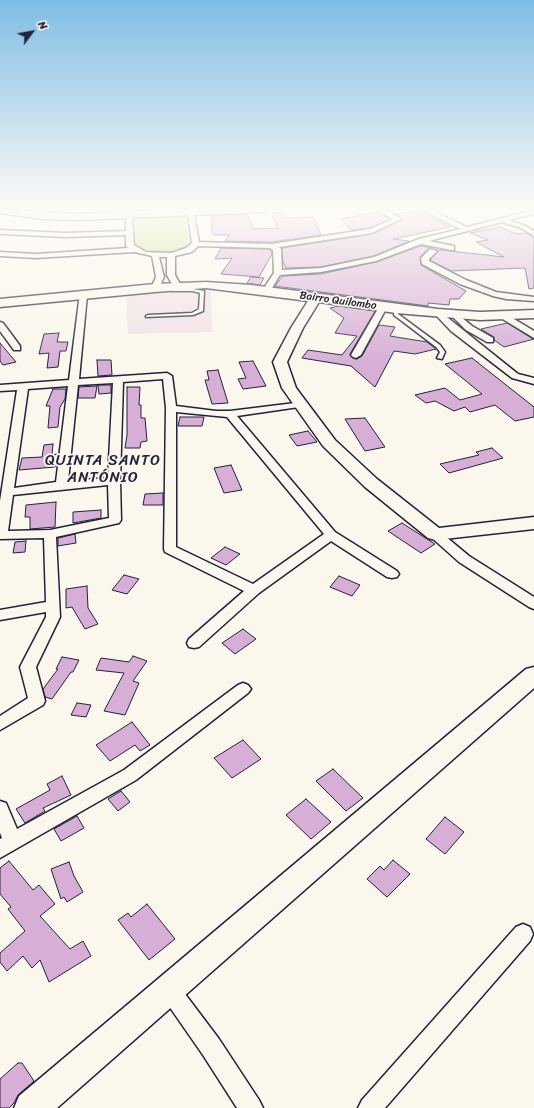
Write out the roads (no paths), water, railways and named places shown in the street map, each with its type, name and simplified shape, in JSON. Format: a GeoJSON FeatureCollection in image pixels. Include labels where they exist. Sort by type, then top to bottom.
{"type":"FeatureCollection","features":[{"type":"Feature","properties":{"kind":"street"},"geometry":{"type":"LineString","coordinates":[[153,290],[160,272],[157,261]]}},
{"type":"Feature","properties":{"kind":"street"},"geometry":{"type":"LineString","coordinates":[[170,261],[171,275],[175,288]]}},
{"type":"Feature","properties":{"kind":"street"},"geometry":{"type":"LineString","coordinates":[[266,291],[278,273],[277,261]]}},
{"type":"Feature","properties":{"kind":"street"},"geometry":{"type":"LineString","coordinates":[[278,273],[315,271],[368,261]]}},
{"type":"Feature","properties":{"kind":"street"},"geometry":{"type":"LineString","coordinates":[[423,261],[493,294],[506,297],[534,299]]}},
{"type":"Feature","properties":{"kind":"street","name":"Bairro Quilombo"},"geometry":{"type":"LineString","coordinates":[[0,303],[83,295],[223,286],[396,309],[455,315],[504,316],[534,314]]}},
{"type":"Feature","properties":{"kind":"street"},"geometry":{"type":"LineString","coordinates":[[62,485],[83,295]]}},
{"type":"Feature","properties":{"kind":"street"},"geometry":{"type":"LineString","coordinates":[[316,298],[297,328],[280,362],[289,388],[300,404],[329,443],[371,484],[435,534],[464,559],[534,604]]}},
{"type":"Feature","properties":{"kind":"street"},"geometry":{"type":"LineString","coordinates":[[356,355],[383,307]]}},
{"type":"Feature","properties":{"kind":"street"},"geometry":{"type":"LineString","coordinates":[[438,313],[454,329],[516,376],[534,381]]}},
{"type":"Feature","properties":{"kind":"street"},"geometry":{"type":"LineString","coordinates":[[455,315],[469,328],[490,340]]}},
{"type":"Feature","properties":{"kind":"street"},"geometry":{"type":"LineString","coordinates":[[504,316],[534,335]]}},
{"type":"Feature","properties":{"kind":"street"},"geometry":{"type":"LineString","coordinates":[[0,325],[17,348]]}},
{"type":"Feature","properties":{"kind":"street"},"geometry":{"type":"LineString","coordinates":[[0,388],[167,376],[171,408],[170,549],[254,590]]}},
{"type":"Feature","properties":{"kind":"street"},"geometry":{"type":"LineString","coordinates":[[23,386],[2,518],[1,535],[50,534],[115,520],[114,481],[118,380]]}},
{"type":"Feature","properties":{"kind":"street"},"geometry":{"type":"LineString","coordinates":[[171,408],[216,414],[230,414],[300,404]]}},
{"type":"Feature","properties":{"kind":"street"},"geometry":{"type":"LineString","coordinates":[[230,414],[331,535],[392,574]]}},
{"type":"Feature","properties":{"kind":"street"},"geometry":{"type":"LineString","coordinates":[[7,492],[62,485],[114,481]]}},
{"type":"Feature","properties":{"kind":"street"},"geometry":{"type":"LineString","coordinates":[[435,534],[534,523]]}},
{"type":"Feature","properties":{"kind":"street"},"geometry":{"type":"LineString","coordinates":[[0,724],[37,701],[28,667],[53,617],[50,534]]}},
{"type":"Feature","properties":{"kind":"street"},"geometry":{"type":"LineString","coordinates":[[194,643],[254,590],[331,535]]}},
{"type":"Feature","properties":{"kind":"street"},"geometry":{"type":"LineString","coordinates":[[0,615],[53,606]]}},
{"type":"Feature","properties":{"kind":"street"},"geometry":{"type":"LineString","coordinates":[[31,1108],[534,675]]}},
{"type":"Feature","properties":{"kind":"street"},"geometry":{"type":"LineString","coordinates":[[0,809],[6,846],[130,775],[243,689]]}},
{"type":"Feature","properties":{"kind":"street"},"geometry":{"type":"LineString","coordinates":[[370,1108],[523,934]]}},
{"type":"Feature","properties":{"kind":"street"},"geometry":{"type":"LineString","coordinates":[[169,989],[211,1047],[251,1108]]}},
{"type":"Feature","properties":{"kind":"lane"},"geometry":{"type":"LineString","coordinates":[[148,316],[193,314],[201,310],[202,292],[175,288]]}},
{"type":"Feature","properties":{"kind":"lane"},"geometry":{"type":"LineString","coordinates":[[396,309],[396,314],[438,346],[443,352],[440,358]]}},
{"type":"Feature","properties":{"kind":"district","name":"QUINTA SANTO ANTÓNIO"},"geometry":{"type":"Point","coordinates":[103,470]}}]}
